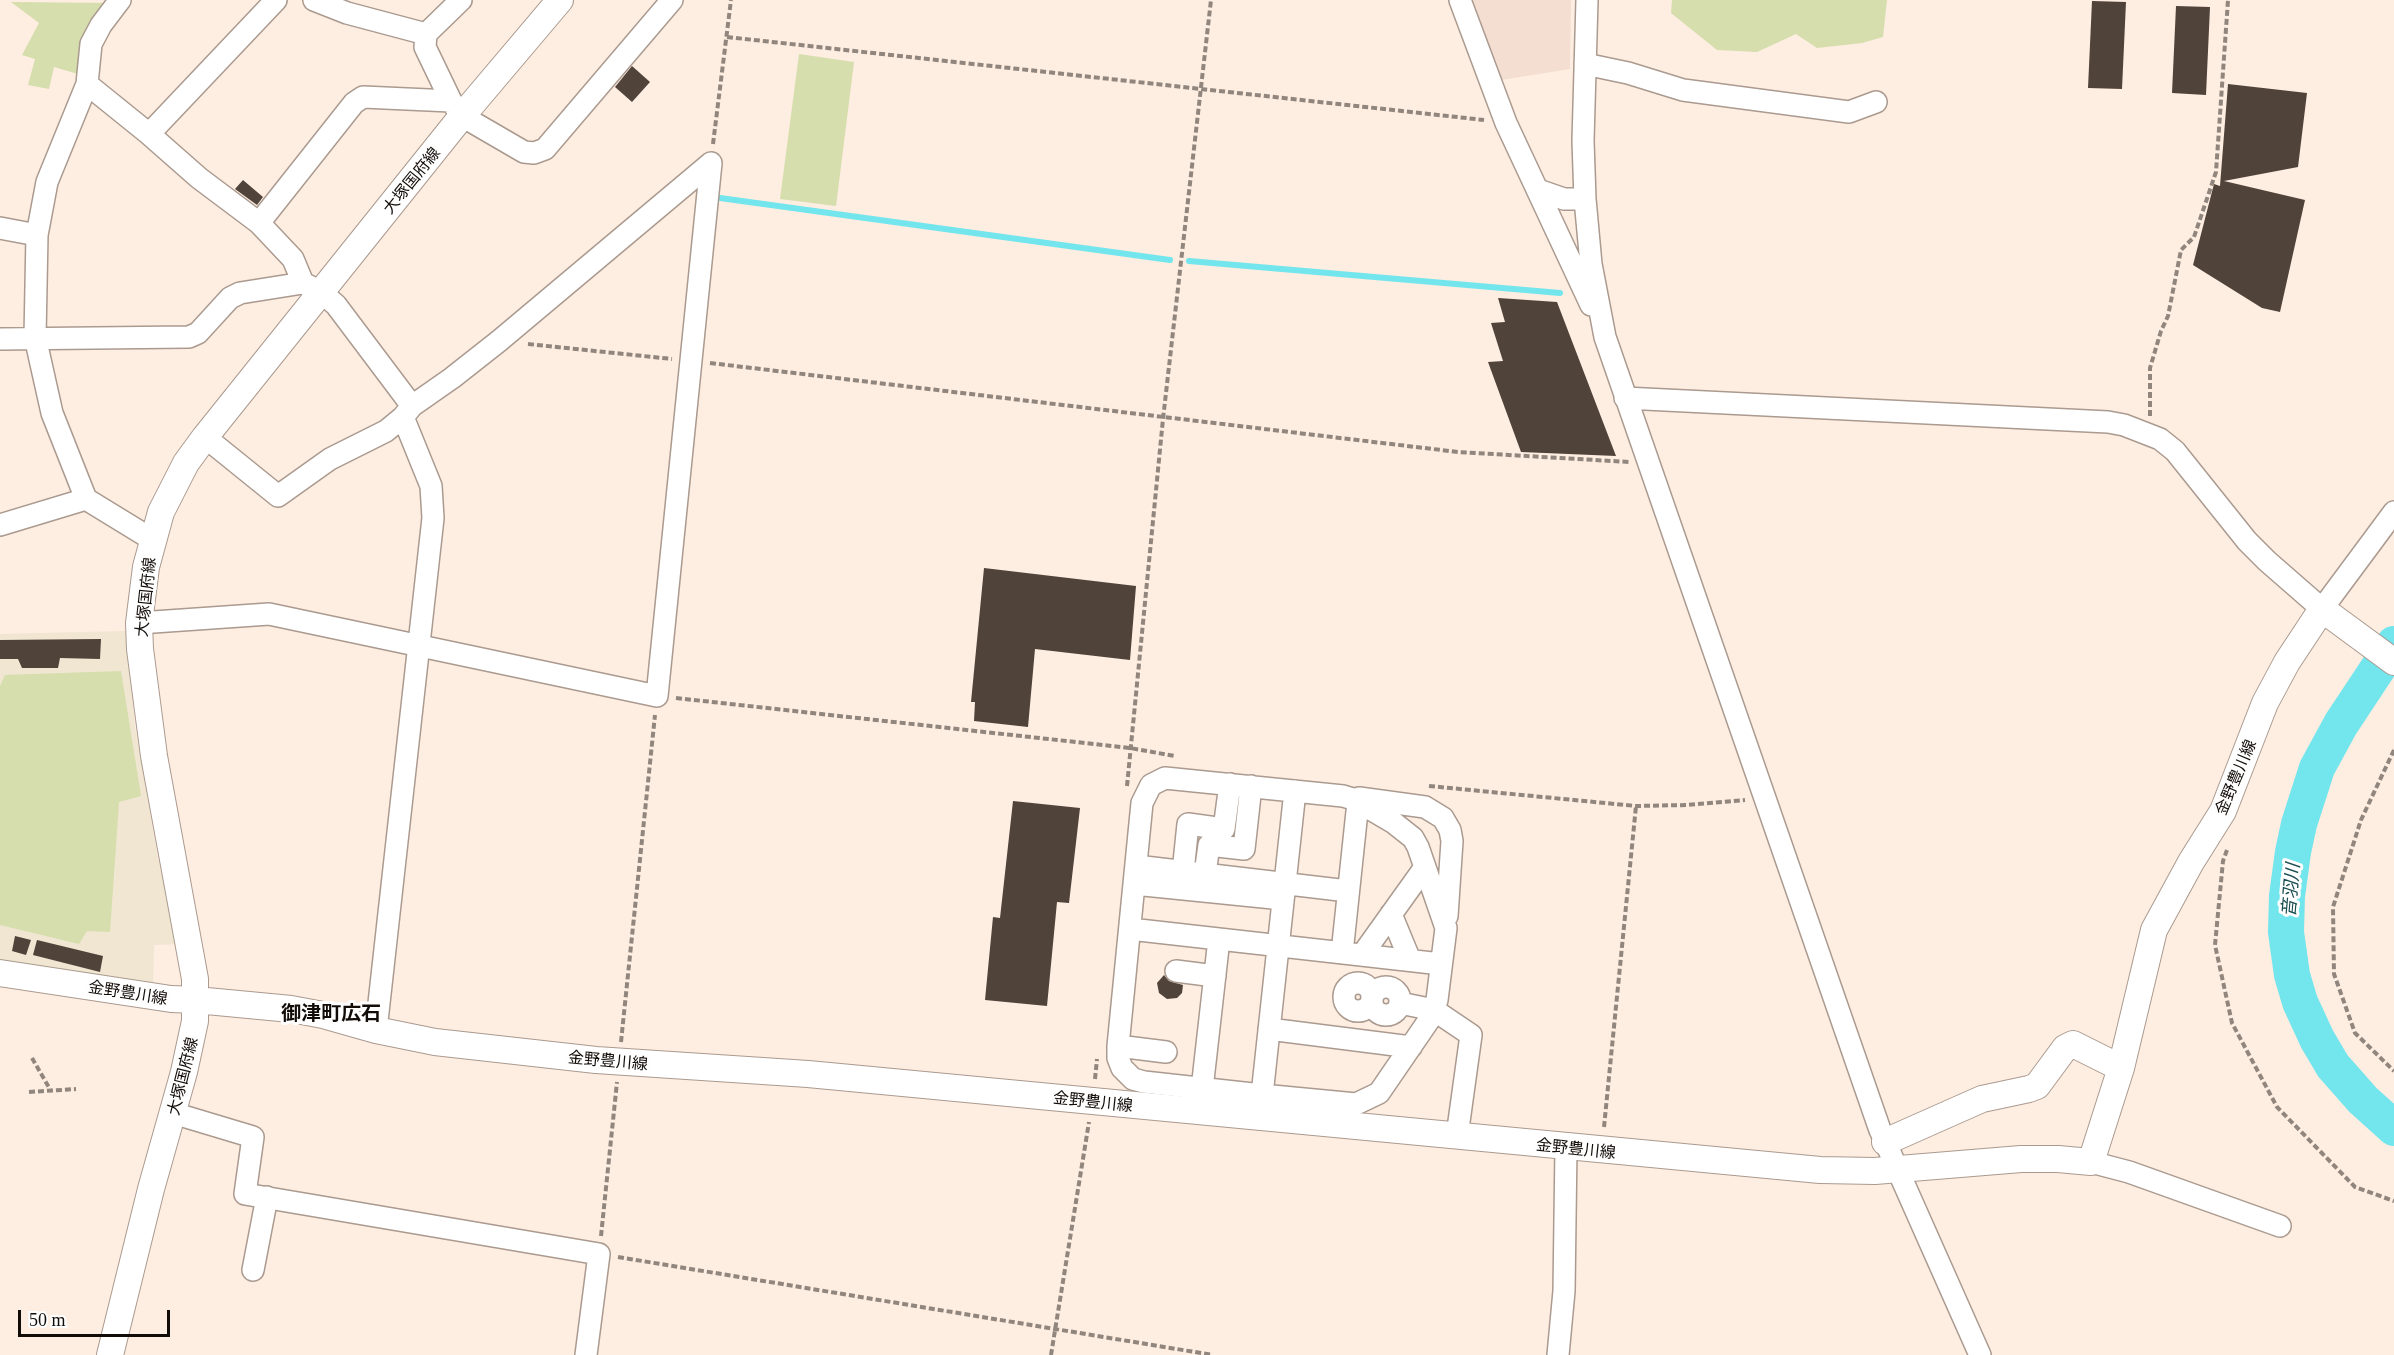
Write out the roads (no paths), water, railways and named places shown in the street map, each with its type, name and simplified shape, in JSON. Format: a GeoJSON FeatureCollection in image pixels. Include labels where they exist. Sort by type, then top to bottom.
{"type":"FeatureCollection","features":[{"type":"Feature","properties":{"kind":"main road","name":"大塚国府線"},"geometry":{"type":"LineString","coordinates":[[110,1355],[195,1021],[195,979],[154,756],[141,661],[139,623],[146,567],[161,512],[186,463],[312,287],[457,108],[560,0]]}},
{"type":"Feature","properties":{"kind":"main road"},"geometry":{"type":"LineString","coordinates":[[2327,613],[2394,662]]}},
{"type":"Feature","properties":{"kind":"main road","name":"金野豊川線"},"geometry":{"type":"LineString","coordinates":[[0,974],[171,999],[291,1009],[435,1042],[619,1061],[808,1074],[1820,1170],[1875,1171],[2021,1159],[2091,1162],[2121,1068],[2154,930],[2191,862],[2223,811],[2265,703],[2288,662],[2327,613]]}},
{"type":"Feature","properties":{"kind":"main road"},"geometry":{"type":"LineString","coordinates":[[1885,1142],[1982,1099],[2037,1086],[2065,1048],[2073,1044],[2121,1068]]}},
{"type":"Feature","properties":{"kind":"street"},"geometry":{"type":"LineString","coordinates":[[120,0],[101,25],[91,44],[87,84],[47,182],[37,235],[35,337],[52,413],[86,499],[153,540]]}},
{"type":"Feature","properties":{"kind":"street"},"geometry":{"type":"LineString","coordinates":[[149,134],[276,0]]}},
{"type":"Feature","properties":{"kind":"street"},"geometry":{"type":"LineString","coordinates":[[314,0],[347,13],[426,34]]}},
{"type":"Feature","properties":{"kind":"street"},"geometry":{"type":"LineString","coordinates":[[457,108],[425,47],[426,34],[461,0]]}},
{"type":"Feature","properties":{"kind":"street"},"geometry":{"type":"LineString","coordinates":[[259,223],[354,103],[363,97],[457,108],[525,152],[534,153],[545,149],[672,0]]}},
{"type":"Feature","properties":{"kind":"street"},"geometry":{"type":"LineString","coordinates":[[1460,0],[1506,123],[1605,337],[1763,798],[1885,1142],[1980,1355]]}},
{"type":"Feature","properties":{"kind":"street"},"geometry":{"type":"LineString","coordinates":[[1587,0],[1583,141],[1585,199],[1591,264],[1605,337]]}},
{"type":"Feature","properties":{"kind":"street"},"geometry":{"type":"LineString","coordinates":[[1585,64],[1628,73],[1683,90],[1802,106],[1849,112],[1876,102]]}},
{"type":"Feature","properties":{"kind":"street"},"geometry":{"type":"LineString","coordinates":[[87,84],[199,178],[259,223],[293,259],[312,287],[336,304],[408,412],[431,486],[433,518],[376,1030]]}},
{"type":"Feature","properties":{"kind":"street"},"geometry":{"type":"LineString","coordinates":[[139,623],[270,614],[657,696],[711,163],[499,341],[386,431],[330,459],[278,496],[205,437]]}},
{"type":"Feature","properties":{"kind":"street"},"geometry":{"type":"LineString","coordinates":[[1538,190],[1564,199],[1585,199]]}},
{"type":"Feature","properties":{"kind":"street"},"geometry":{"type":"LineString","coordinates":[[0,228],[37,235]]}},
{"type":"Feature","properties":{"kind":"street"},"geometry":{"type":"LineString","coordinates":[[0,339],[189,337],[198,333],[230,298],[240,293],[312,287]]}},
{"type":"Feature","properties":{"kind":"street"},"geometry":{"type":"LineString","coordinates":[[1625,398],[2108,422],[2124,425],[2160,439],[2175,451],[2247,540],[2267,561],[2327,613],[2394,512]]}},
{"type":"Feature","properties":{"kind":"street"},"geometry":{"type":"LineString","coordinates":[[0,525],[86,499]]}},
{"type":"Feature","properties":{"kind":"street"},"geometry":{"type":"LineString","coordinates":[[1170,777],[1230,784],[1425,807],[1443,819],[1451,835],[1446,928],[1434,1010],[1379,1093],[1363,1102],[1356,1104],[1144,1082],[1125,1072],[1119,1063],[1118,1046],[1142,803],[1151,785],[1160,779],[1170,777]]}},
{"type":"Feature","properties":{"kind":"street"},"geometry":{"type":"LineString","coordinates":[[1183,872],[1188,824],[1224,829],[1230,784]]}},
{"type":"Feature","properties":{"kind":"street"},"geometry":{"type":"LineString","coordinates":[[1205,874],[1209,845],[1244,849],[1251,786]]}},
{"type":"Feature","properties":{"kind":"street"},"geometry":{"type":"LineString","coordinates":[[1262,1095],[1295,791]]}},
{"type":"Feature","properties":{"kind":"street"},"geometry":{"type":"LineString","coordinates":[[1351,799],[1413,838],[1446,928]]}},
{"type":"Feature","properties":{"kind":"street"},"geometry":{"type":"LineString","coordinates":[[1351,799],[1348,891],[1352,954]]}},
{"type":"Feature","properties":{"kind":"street"},"geometry":{"type":"LineString","coordinates":[[1352,954],[1391,914],[1425,867]]}},
{"type":"Feature","properties":{"kind":"street"},"geometry":{"type":"LineString","coordinates":[[1135,875],[1183,872],[1205,874],[1284,891]]}},
{"type":"Feature","properties":{"kind":"street"},"geometry":{"type":"LineString","coordinates":[[1135,875],[1284,891],[1348,891]]}},
{"type":"Feature","properties":{"kind":"street"},"geometry":{"type":"LineString","coordinates":[[1391,914],[1410,960]]}},
{"type":"Feature","properties":{"kind":"street"},"geometry":{"type":"LineString","coordinates":[[1130,928],[1441,964]]}},
{"type":"Feature","properties":{"kind":"street"},"geometry":{"type":"LineString","coordinates":[[1202,1089],[1219,939]]}},
{"type":"Feature","properties":{"kind":"street"},"geometry":{"type":"LineString","coordinates":[[1176,971],[1215,976]]}},
{"type":"Feature","properties":{"kind":"street"},"geometry":{"type":"LineString","coordinates":[[1372,999],[1379,988],[1387,986],[1398,993],[1400,1003],[1434,1010],[1470,1035],[1457,1136]]}},
{"type":"Feature","properties":{"kind":"street"},"geometry":{"type":"LineString","coordinates":[[1269,1029],[1411,1047]]}},
{"type":"Feature","properties":{"kind":"street"},"geometry":{"type":"LineString","coordinates":[[1118,1046],[1166,1052]]}},
{"type":"Feature","properties":{"kind":"street"},"geometry":{"type":"LineString","coordinates":[[172,1113],[253,1137],[245,1194],[599,1254],[586,1355]]}},
{"type":"Feature","properties":{"kind":"street"},"geometry":{"type":"LineString","coordinates":[[1558,1355],[1564,1292],[1566,1147]]}},
{"type":"Feature","properties":{"kind":"street"},"geometry":{"type":"LineString","coordinates":[[2091,1162],[2129,1172],[2280,1226]]}},
{"type":"Feature","properties":{"kind":"street"},"geometry":{"type":"LineString","coordinates":[[253,1270],[267,1197]]}},
{"type":"Feature","properties":{"kind":"waterway"},"geometry":{"type":"LineString","coordinates":[[720,198],[1170,260]]}},
{"type":"Feature","properties":{"kind":"waterway"},"geometry":{"type":"LineString","coordinates":[[1189,261],[1560,293]]}},
{"type":"Feature","properties":{"kind":"waterway","name":"音羽川"},"geometry":{"type":"LineString","coordinates":[[2394,644],[2341,724],[2317,768],[2299,824],[2293,852],[2287,896],[2286,932],[2292,975],[2300,1002],[2317,1039],[2333,1066],[2363,1100],[2394,1128]]}},
{"type":"Feature","properties":{"kind":"district","name":"御津町広石"},"geometry":{"type":"Point","coordinates":[331,1012]}}]}
